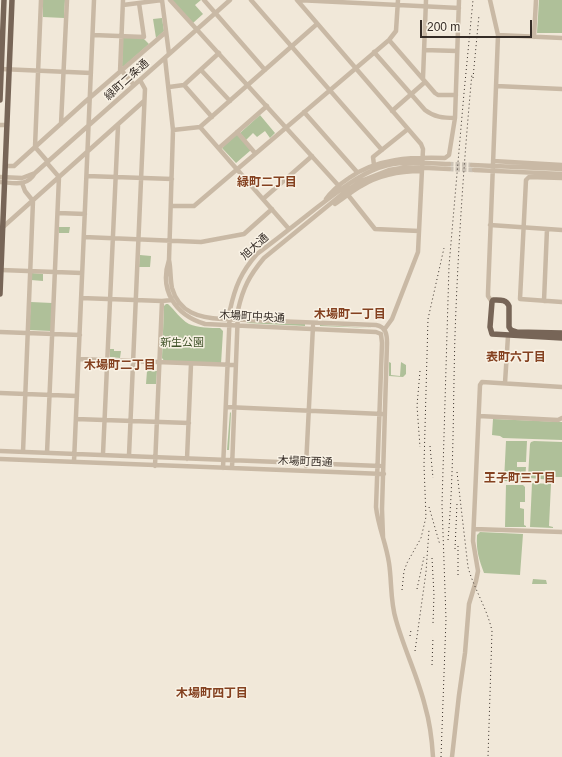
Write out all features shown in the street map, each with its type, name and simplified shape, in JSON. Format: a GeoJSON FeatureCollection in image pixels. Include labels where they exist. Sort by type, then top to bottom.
{"type":"FeatureCollection","features":[{"type":"Feature","properties":{"kind":"main road"},"geometry":{"type":"LineString","coordinates":[[0,100],[1,32],[4,0]]}},
{"type":"Feature","properties":{"kind":"main road"},"geometry":{"type":"LineString","coordinates":[[0,294],[3,226],[2,180],[5,166],[12,0]]}},
{"type":"Feature","properties":{"kind":"main road"},"geometry":{"type":"LineString","coordinates":[[562,333],[517,332],[511,330],[509,328],[508,302],[505,300],[493,300],[492,302],[490,315],[492,334],[562,338]]}},
{"type":"Feature","properties":{"kind":"street"},"geometry":{"type":"LineString","coordinates":[[42,0],[35,147],[59,177],[47,453]]}},
{"type":"Feature","properties":{"kind":"street"},"geometry":{"type":"LineString","coordinates":[[61,124],[67,0]]}},
{"type":"Feature","properties":{"kind":"street"},"geometry":{"type":"LineString","coordinates":[[74,462],[94,0]]}},
{"type":"Feature","properties":{"kind":"street"},"geometry":{"type":"LineString","coordinates":[[81,298],[162,302],[174,299],[171,268],[168,260],[173,130],[166,32],[162,0],[139,3],[123,2],[121,71],[134,85]]}},
{"type":"Feature","properties":{"kind":"street"},"geometry":{"type":"LineString","coordinates":[[170,0],[338,185]]}},
{"type":"Feature","properties":{"kind":"street"},"geometry":{"type":"LineString","coordinates":[[204,0],[265,70]]}},
{"type":"Feature","properties":{"kind":"street","name":"緑町二条通"},"geometry":{"type":"LineString","coordinates":[[22,183],[28,182],[32,179],[35,173],[47,162],[230,0]]}},
{"type":"Feature","properties":{"kind":"street"},"geometry":{"type":"LineString","coordinates":[[251,0],[382,150]]}},
{"type":"Feature","properties":{"kind":"street"},"geometry":{"type":"LineString","coordinates":[[297,0],[397,2],[459,8]]}},
{"type":"Feature","properties":{"kind":"street"},"geometry":{"type":"LineString","coordinates":[[297,0],[421,144],[422,149],[418,252],[392,319],[381,334],[380,414],[376,507],[377,520],[383,537],[389,563],[391,597],[396,620],[425,705],[432,740],[433,757]]}},
{"type":"Feature","properties":{"kind":"street"},"geometry":{"type":"LineString","coordinates":[[392,111],[424,80],[426,0]]}},
{"type":"Feature","properties":{"kind":"street"},"geometry":{"type":"LineString","coordinates":[[421,170],[389,174],[363,185],[337,203],[326,204],[329,195],[338,185],[357,172],[374,165],[405,159],[445,158],[449,155],[455,118],[460,0]]}},
{"type":"Feature","properties":{"kind":"street"},"geometry":{"type":"LineString","coordinates":[[490,0],[498,35],[488,296],[492,302]]}},
{"type":"Feature","properties":{"kind":"street"},"geometry":{"type":"LineString","coordinates":[[534,37],[536,0]]}},
{"type":"Feature","properties":{"kind":"street"},"geometry":{"type":"LineString","coordinates":[[171,206],[194,206],[389,40],[396,31],[397,2]]}},
{"type":"Feature","properties":{"kind":"street"},"geometry":{"type":"LineString","coordinates":[[93,35],[144,37],[139,3]]}},
{"type":"Feature","properties":{"kind":"street"},"geometry":{"type":"LineString","coordinates":[[173,130],[200,127],[317,24]]}},
{"type":"Feature","properties":{"kind":"street"},"geometry":{"type":"LineString","coordinates":[[5,166],[14,166],[166,32]]}},
{"type":"Feature","properties":{"kind":"street"},"geometry":{"type":"LineString","coordinates":[[498,35],[562,38]]}},
{"type":"Feature","properties":{"kind":"street"},"geometry":{"type":"LineString","coordinates":[[389,40],[438,95],[456,95]]}},
{"type":"Feature","properties":{"kind":"street"},"geometry":{"type":"LineString","coordinates":[[424,50],[458,51]]}},
{"type":"Feature","properties":{"kind":"street"},"geometry":{"type":"LineString","coordinates":[[374,52],[424,110],[431,115],[438,117],[455,118]]}},
{"type":"Feature","properties":{"kind":"street"},"geometry":{"type":"LineString","coordinates":[[169,88],[184,85],[219,53]]}},
{"type":"Feature","properties":{"kind":"street"},"geometry":{"type":"LineString","coordinates":[[1,69],[91,73]]}},
{"type":"Feature","properties":{"kind":"street"},"geometry":{"type":"LineString","coordinates":[[201,70],[230,101]]}},
{"type":"Feature","properties":{"kind":"street"},"geometry":{"type":"LineString","coordinates":[[129,455],[145,89],[140,80]]}},
{"type":"Feature","properties":{"kind":"street"},"geometry":{"type":"LineString","coordinates":[[184,85],[212,117]]}},
{"type":"Feature","properties":{"kind":"street"},"geometry":{"type":"LineString","coordinates":[[496,86],[562,89]]}},
{"type":"Feature","properties":{"kind":"street"},"geometry":{"type":"LineString","coordinates":[[3,226],[118,126],[144,101]]}},
{"type":"Feature","properties":{"kind":"street"},"geometry":{"type":"LineString","coordinates":[[219,148],[267,106]]}},
{"type":"Feature","properties":{"kind":"street"},"geometry":{"type":"LineString","coordinates":[[304,112],[357,172]]}},
{"type":"Feature","properties":{"kind":"street"},"geometry":{"type":"LineString","coordinates":[[0,125],[7,125]]}},
{"type":"Feature","properties":{"kind":"street"},"geometry":{"type":"LineString","coordinates":[[103,454],[118,126]]}},
{"type":"Feature","properties":{"kind":"street"},"geometry":{"type":"LineString","coordinates":[[200,127],[290,229]]}},
{"type":"Feature","properties":{"kind":"street"},"geometry":{"type":"LineString","coordinates":[[374,165],[373,157],[408,129]]}},
{"type":"Feature","properties":{"kind":"street"},"geometry":{"type":"LineString","coordinates":[[237,132],[255,154]]}},
{"type":"Feature","properties":{"kind":"street"},"geometry":{"type":"LineString","coordinates":[[263,199],[312,156]]}},
{"type":"Feature","properties":{"kind":"street"},"geometry":{"type":"LineString","coordinates":[[493,161],[562,164]]}},
{"type":"Feature","properties":{"kind":"street","name":"旭大通"},"geometry":{"type":"LineString","coordinates":[[232,468],[238,310],[246,282],[253,271],[264,258],[360,176],[389,165],[403,163],[449,166]]}},
{"type":"Feature","properties":{"kind":"street"},"geometry":{"type":"LineString","coordinates":[[562,169],[473,167],[562,174]]}},
{"type":"Feature","properties":{"kind":"street","name":"緑町二条通"},"geometry":{"type":"LineString","coordinates":[[2,180],[22,178],[35,173]]}},
{"type":"Feature","properties":{"kind":"street"},"geometry":{"type":"LineString","coordinates":[[87,176],[172,180]]}},
{"type":"Feature","properties":{"kind":"street"},"geometry":{"type":"LineString","coordinates":[[562,178],[528,177],[526,180],[520,300],[562,302]]}},
{"type":"Feature","properties":{"kind":"street"},"geometry":{"type":"LineString","coordinates":[[2,180],[22,183],[25,191],[33,201],[23,452]]}},
{"type":"Feature","properties":{"kind":"street"},"geometry":{"type":"LineString","coordinates":[[348,195],[375,229],[419,231]]}},
{"type":"Feature","properties":{"kind":"street","name":"旭大通"},"geometry":{"type":"LineString","coordinates":[[223,468],[229,319],[234,292],[246,267],[257,254],[326,204]]}},
{"type":"Feature","properties":{"kind":"street"},"geometry":{"type":"LineString","coordinates":[[84,237],[201,242],[244,234],[272,209]]}},
{"type":"Feature","properties":{"kind":"street"},"geometry":{"type":"LineString","coordinates":[[58,212],[85,214]]}},
{"type":"Feature","properties":{"kind":"street"},"geometry":{"type":"LineString","coordinates":[[490,225],[562,230]]}},
{"type":"Feature","properties":{"kind":"street"},"geometry":{"type":"LineString","coordinates":[[544,301],[547,229]]}},
{"type":"Feature","properties":{"kind":"street"},"geometry":{"type":"LineString","coordinates":[[1,270],[82,273]]}},
{"type":"Feature","properties":{"kind":"street","name":"木場町中央通"},"geometry":{"type":"LineString","coordinates":[[174,299],[190,312],[205,318],[376,325],[385,329]]}},
{"type":"Feature","properties":{"kind":"street","name":"木場町中央通"},"geometry":{"type":"LineString","coordinates":[[174,299],[178,309],[195,321],[205,324],[376,332],[381,334]]}},
{"type":"Feature","properties":{"kind":"street"},"geometry":{"type":"LineString","coordinates":[[155,466],[162,302]]}},
{"type":"Feature","properties":{"kind":"street"},"geometry":{"type":"LineString","coordinates":[[306,470],[313,322]]}},
{"type":"Feature","properties":{"kind":"street"},"geometry":{"type":"LineString","coordinates":[[383,537],[382,509],[388,337],[385,329]]}},
{"type":"Feature","properties":{"kind":"street"},"geometry":{"type":"LineString","coordinates":[[0,332],[80,335]]}},
{"type":"Feature","properties":{"kind":"street"},"geometry":{"type":"LineString","coordinates":[[505,384],[508,336]]}},
{"type":"Feature","properties":{"kind":"street"},"geometry":{"type":"LineString","coordinates":[[79,359],[236,365]]}},
{"type":"Feature","properties":{"kind":"street"},"geometry":{"type":"LineString","coordinates":[[187,459],[191,364]]}},
{"type":"Feature","properties":{"kind":"street"},"geometry":{"type":"LineString","coordinates":[[452,757],[465,653],[468,604],[478,571],[473,541],[480,385],[482,382],[562,386]]}},
{"type":"Feature","properties":{"kind":"street"},"geometry":{"type":"LineString","coordinates":[[0,393],[77,396]]}},
{"type":"Feature","properties":{"kind":"street"},"geometry":{"type":"LineString","coordinates":[[226,407],[385,414]]}},
{"type":"Feature","properties":{"kind":"street"},"geometry":{"type":"LineString","coordinates":[[479,416],[558,420],[562,418]]}},
{"type":"Feature","properties":{"kind":"street"},"geometry":{"type":"LineString","coordinates":[[76,419],[189,423]]}},
{"type":"Feature","properties":{"kind":"street"},"geometry":{"type":"LineString","coordinates":[[0,451],[232,460]]}},
{"type":"Feature","properties":{"kind":"street"},"geometry":{"type":"LineString","coordinates":[[0,459],[232,468]]}},
{"type":"Feature","properties":{"kind":"street","name":"木場町西通"},"geometry":{"type":"LineString","coordinates":[[232,460],[384,467]]}},
{"type":"Feature","properties":{"kind":"street","name":"木場町西通"},"geometry":{"type":"LineString","coordinates":[[232,468],[384,474]]}},
{"type":"Feature","properties":{"kind":"street"},"geometry":{"type":"LineString","coordinates":[[474,529],[562,532]]}},
{"type":"Feature","properties":{"kind":"green space"},"geometry":{"type":"Polygon","coordinates":[[[43,0],[65,0],[64,18],[43,17],[43,0]]]}},
{"type":"Feature","properties":{"kind":"green space"},"geometry":{"type":"Polygon","coordinates":[[[172,0],[201,0],[195,5],[203,14],[193,23],[172,0]]]}},
{"type":"Feature","properties":{"kind":"green space"},"geometry":{"type":"Polygon","coordinates":[[[539,0],[562,0],[562,33],[537,33],[539,0]]]}},
{"type":"Feature","properties":{"kind":"green space"},"geometry":{"type":"Polygon","coordinates":[[[162,18],[164,31],[156,38],[153,19],[162,18]]]}},
{"type":"Feature","properties":{"kind":"green space"},"geometry":{"type":"Polygon","coordinates":[[[123,37],[143,38],[149,44],[123,67],[122,66],[123,37]]]}},
{"type":"Feature","properties":{"kind":"green space"},"geometry":{"type":"Polygon","coordinates":[[[260,115],[275,133],[270,138],[265,131],[257,137],[253,133],[246,140],[240,133],[260,115]]]}},
{"type":"Feature","properties":{"kind":"green space"},"geometry":{"type":"Polygon","coordinates":[[[237,134],[251,150],[236,163],[222,148],[237,134]]]}},
{"type":"Feature","properties":{"kind":"green space"},"geometry":{"type":"Polygon","coordinates":[[[59,227],[70,227],[69,233],[59,233],[59,227]]]}},
{"type":"Feature","properties":{"kind":"green space"},"geometry":{"type":"Polygon","coordinates":[[[140,255],[151,256],[150,267],[139,267],[140,255]]]}},
{"type":"Feature","properties":{"kind":"green space"},"geometry":{"type":"Polygon","coordinates":[[[32,273],[43,274],[43,281],[31,280],[32,273]]]}},
{"type":"Feature","properties":{"kind":"green space"},"geometry":{"type":"Polygon","coordinates":[[[31,302],[52,303],[51,331],[29,330],[31,302]]]}},
{"type":"Feature","properties":{"kind":"green space","name":"新生公園"},"geometry":{"type":"Polygon","coordinates":[[[168,304],[183,320],[189,324],[200,327],[220,328],[223,331],[221,364],[165,362],[162,358],[164,306],[168,304]]]}},
{"type":"Feature","properties":{"kind":"green space"},"geometry":{"type":"Polygon","coordinates":[[[247,323],[305,324],[305,326],[247,323]]]}},
{"type":"Feature","properties":{"kind":"green space"},"geometry":{"type":"Polygon","coordinates":[[[320,325],[374,328],[320,326],[320,325]]]}},
{"type":"Feature","properties":{"kind":"green space"},"geometry":{"type":"Polygon","coordinates":[[[110,349],[114,349],[114,351],[121,351],[120,358],[110,357],[110,349]]]}},
{"type":"Feature","properties":{"kind":"green space"},"geometry":{"type":"Polygon","coordinates":[[[389,362],[391,363],[391,375],[400,376],[401,362],[406,365],[406,374],[403,377],[389,376],[389,362]]]}},
{"type":"Feature","properties":{"kind":"green space"},"geometry":{"type":"Polygon","coordinates":[[[147,371],[157,371],[156,384],[146,384],[147,371]]]}},
{"type":"Feature","properties":{"kind":"green space"},"geometry":{"type":"Polygon","coordinates":[[[230,412],[229,450],[227,450],[230,412]]]}},
{"type":"Feature","properties":{"kind":"green space"},"geometry":{"type":"Polygon","coordinates":[[[493,419],[562,422],[562,440],[503,438],[492,435],[493,419]]]}},
{"type":"Feature","properties":{"kind":"green space"},"geometry":{"type":"Polygon","coordinates":[[[506,441],[527,441],[526,462],[517,462],[517,467],[526,467],[525,480],[523,482],[504,481],[506,441]]]}},
{"type":"Feature","properties":{"kind":"green space"},"geometry":{"type":"Polygon","coordinates":[[[534,441],[562,442],[562,477],[551,477],[551,480],[528,477],[530,444],[534,441]]]}},
{"type":"Feature","properties":{"kind":"green space"},"geometry":{"type":"Polygon","coordinates":[[[532,483],[551,484],[549,526],[553,528],[530,527],[532,483]]]}},
{"type":"Feature","properties":{"kind":"green space"},"geometry":{"type":"Polygon","coordinates":[[[506,485],[523,485],[525,487],[525,502],[520,502],[520,508],[524,509],[524,525],[526,527],[505,527],[506,485]]]}},
{"type":"Feature","properties":{"kind":"green space"},"geometry":{"type":"Polygon","coordinates":[[[480,532],[523,534],[520,575],[484,573],[477,550],[477,535],[480,532]]]}},
{"type":"Feature","properties":{"kind":"green space"},"geometry":{"type":"Polygon","coordinates":[[[533,579],[546,580],[547,584],[532,584],[533,579]]]}},
{"type":"Feature","properties":{"kind":"tunnel"},"geometry":{"type":"LineString","coordinates":[[449,164],[472,165]]}},
{"type":"Feature","properties":{"kind":"tunnel"},"geometry":{"type":"LineString","coordinates":[[449,169],[474,170]]}},
{"type":"Feature","properties":{"kind":"railway"},"geometry":{"type":"LineString","coordinates":[[441,757],[446,619],[442,504],[449,266],[473,0]]}},
{"type":"Feature","properties":{"kind":"railway"},"geometry":{"type":"LineString","coordinates":[[473,78],[479,15]]}},
{"type":"Feature","properties":{"kind":"railway"},"geometry":{"type":"LineString","coordinates":[[448,540],[458,269],[472,73]]}},
{"type":"Feature","properties":{"kind":"railway"},"geometry":{"type":"LineString","coordinates":[[402,590],[404,571],[421,538],[426,517],[424,465],[428,319],[444,248]]}},
{"type":"Feature","properties":{"kind":"railway"},"geometry":{"type":"LineString","coordinates":[[420,371],[417,406],[420,447]]}},
{"type":"Feature","properties":{"kind":"railway"},"geometry":{"type":"LineString","coordinates":[[430,446],[433,478]]}},
{"type":"Feature","properties":{"kind":"railway"},"geometry":{"type":"LineString","coordinates":[[457,472],[468,567],[487,614],[492,631],[488,757]]}},
{"type":"Feature","properties":{"kind":"railway"},"geometry":{"type":"LineString","coordinates":[[455,549],[457,504]]}},
{"type":"Feature","properties":{"kind":"railway"},"geometry":{"type":"LineString","coordinates":[[429,507],[440,545]]}},
{"type":"Feature","properties":{"kind":"railway"},"geometry":{"type":"LineString","coordinates":[[415,651],[426,572],[429,530]]}},
{"type":"Feature","properties":{"kind":"railway"},"geometry":{"type":"LineString","coordinates":[[458,543],[458,575]]}},
{"type":"Feature","properties":{"kind":"railway"},"geometry":{"type":"LineString","coordinates":[[417,589],[424,557]]}},
{"type":"Feature","properties":{"kind":"railway"},"geometry":{"type":"LineString","coordinates":[[432,558],[434,595],[433,623]]}},
{"type":"Feature","properties":{"kind":"railway"},"geometry":{"type":"LineString","coordinates":[[410,636],[411,630]]}},
{"type":"Feature","properties":{"kind":"railway"},"geometry":{"type":"LineString","coordinates":[[432,665],[433,637]]}},
{"type":"Feature","properties":{"kind":"district","name":"緑町二丁目"},"geometry":{"type":"Point","coordinates":[267,183]}},
{"type":"Feature","properties":{"kind":"district","name":"木場町一丁目"},"geometry":{"type":"Point","coordinates":[350,315]}},
{"type":"Feature","properties":{"kind":"district","name":"表町六丁目"},"geometry":{"type":"Point","coordinates":[516,358]}},
{"type":"Feature","properties":{"kind":"district","name":"木場町二丁目"},"geometry":{"type":"Point","coordinates":[120,366]}},
{"type":"Feature","properties":{"kind":"district","name":"王子町三丁目"},"geometry":{"type":"Point","coordinates":[520,479]}},
{"type":"Feature","properties":{"kind":"district","name":"木場町四丁目"},"geometry":{"type":"Point","coordinates":[212,694]}}]}
